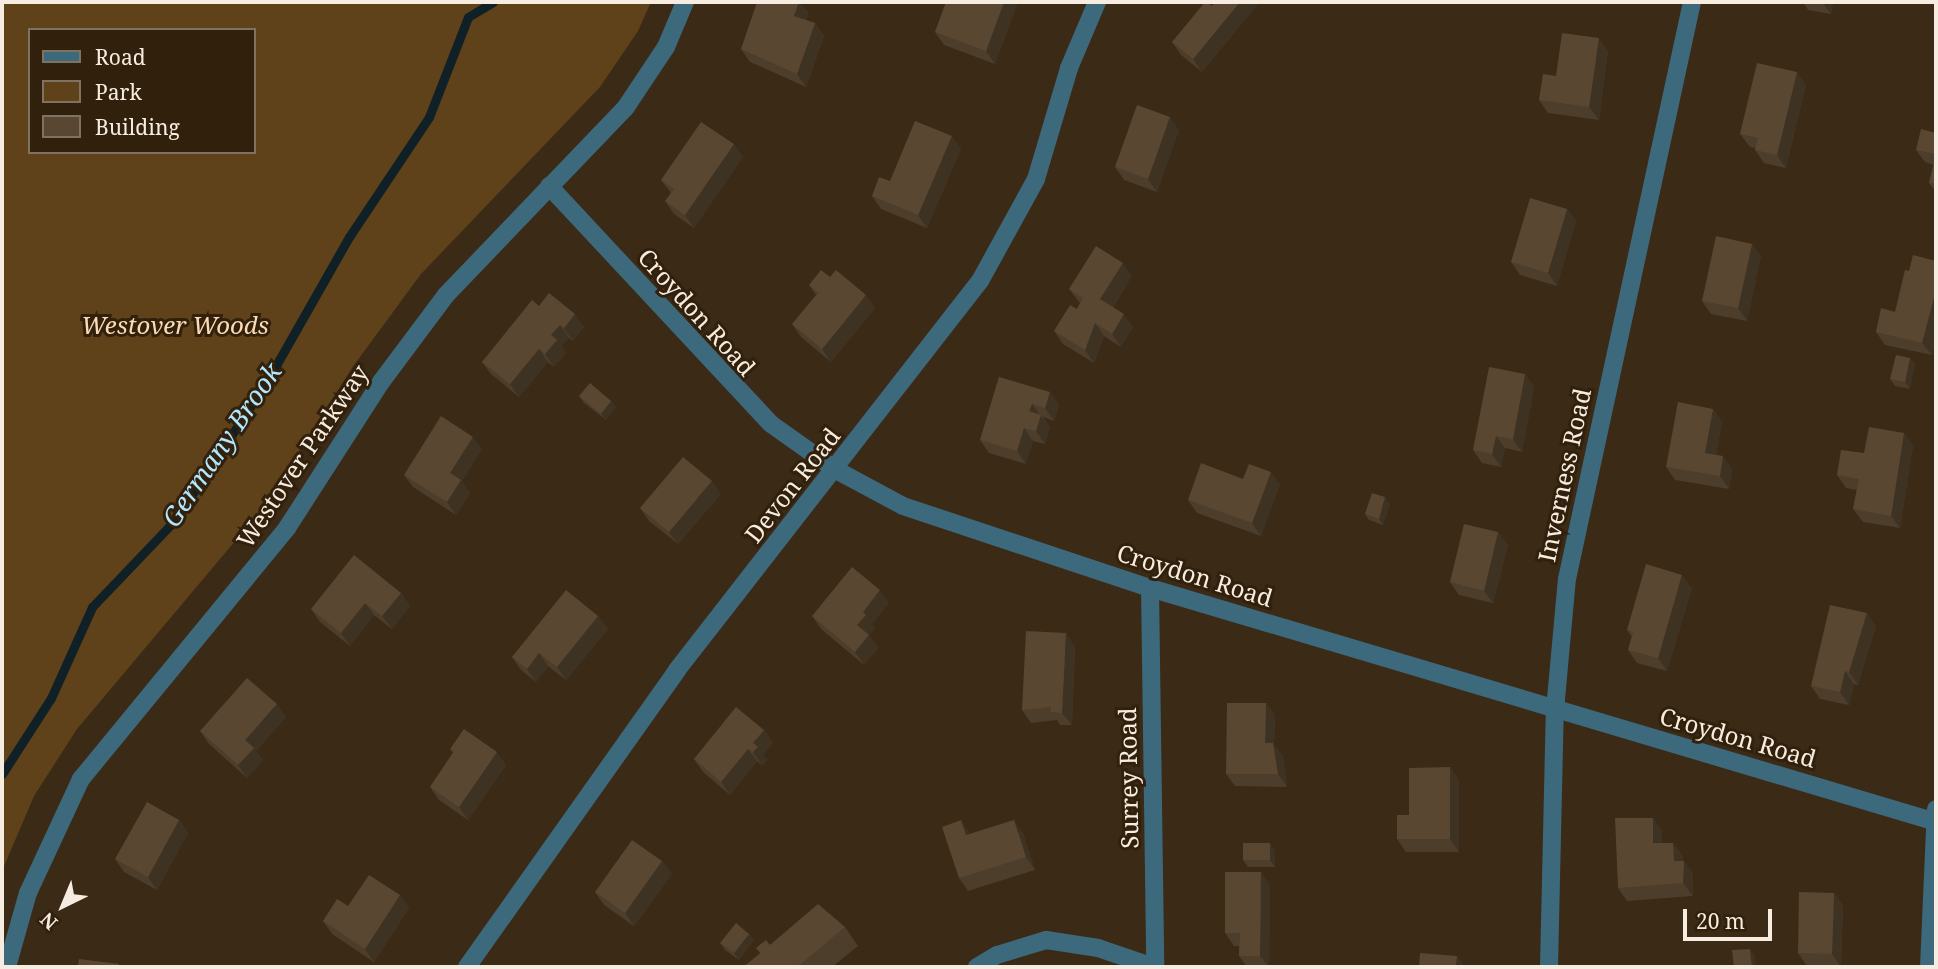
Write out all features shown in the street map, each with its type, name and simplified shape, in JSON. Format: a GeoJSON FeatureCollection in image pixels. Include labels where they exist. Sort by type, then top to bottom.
{"type":"FeatureCollection","features":[{"type":"Feature","properties":{"kind":"street","name":"Westover Parkway"},"geometry":{"type":"LineString","coordinates":[[7,967],[45,850],[88,769],[287,528],[412,337],[549,186],[626,107],[666,47],[685,2]]}},
{"type":"Feature","properties":{"kind":"street","name":"Devon Road"},"geometry":{"type":"LineString","coordinates":[[467,967],[677,670],[980,281],[1036,179],[1069,68],[1097,2]]}},
{"type":"Feature","properties":{"kind":"street","name":"Inverness Road"},"geometry":{"type":"LineString","coordinates":[[1549,967],[1555,709],[1567,579],[1692,2]]}},
{"type":"Feature","properties":{"kind":"street","name":"Croydon Road"},"geometry":{"type":"LineString","coordinates":[[549,186],[740,396],[771,424],[835,470],[914,510],[1150,588],[1555,709],[1936,818]]}},
{"type":"Feature","properties":{"kind":"street","name":"Surrey Road"},"geometry":{"type":"LineString","coordinates":[[1150,588],[1154,967]]}},
{"type":"Feature","properties":{"kind":"street"},"geometry":{"type":"LineString","coordinates":[[1929,967],[1936,818]]}},
{"type":"Feature","properties":{"kind":"street"},"geometry":{"type":"LineString","coordinates":[[977,967],[997,955],[1046,940],[1098,948],[1154,967]]}},
{"type":"Feature","properties":{"kind":"green space","name":"Westover Woods"},"geometry":{"type":"Polygon","coordinates":[[[2,2],[651,2],[638,31],[600,87],[421,274],[354,365],[262,509],[77,729],[34,796],[2,871],[2,2]]]}},
{"type":"Feature","properties":{"kind":"building"},"geometry":{"type":"Polygon","coordinates":[[[757,2],[799,2],[794,16],[815,23],[797,74],[741,49],[757,2]]]}},
{"type":"Feature","properties":{"kind":"building"},"geometry":{"type":"Polygon","coordinates":[[[946,2],[1004,2],[986,51],[935,32],[946,2]]]}},
{"type":"Feature","properties":{"kind":"building"},"geometry":{"type":"Polygon","coordinates":[[[1205,2],[1212,6],[1215,2],[1240,2],[1193,59],[1172,42],[1205,2]]]}},
{"type":"Feature","properties":{"kind":"building"},"geometry":{"type":"Polygon","coordinates":[[[1562,33],[1599,38],[1589,107],[1539,100],[1543,74],[1556,76],[1562,33]]]}},
{"type":"Feature","properties":{"kind":"building"},"geometry":{"type":"Polygon","coordinates":[[[1757,63],[1797,72],[1777,155],[1755,150],[1758,138],[1740,134],[1757,63]]]}},
{"type":"Feature","properties":{"kind":"building"},"geometry":{"type":"Polygon","coordinates":[[[1137,105],[1170,117],[1148,179],[1115,167],[1137,105]]]}},
{"type":"Feature","properties":{"kind":"building"},"geometry":{"type":"Polygon","coordinates":[[[915,121],[952,136],[918,215],[872,196],[879,177],[890,181],[915,121]]]}},
{"type":"Feature","properties":{"kind":"building"},"geometry":{"type":"Polygon","coordinates":[[[701,122],[734,144],[685,215],[665,201],[674,189],[661,180],[701,122]]]}},
{"type":"Feature","properties":{"kind":"building"},"geometry":{"type":"Polygon","coordinates":[[[1921,129],[1936,133],[1936,154],[1916,150],[1921,129]]]}},
{"type":"Feature","properties":{"kind":"building"},"geometry":{"type":"Polygon","coordinates":[[[1936,154],[1936,184],[1929,183],[1936,154]]]}},
{"type":"Feature","properties":{"kind":"building"},"geometry":{"type":"Polygon","coordinates":[[[1530,198],[1567,209],[1548,273],[1511,262],[1530,198]]]}},
{"type":"Feature","properties":{"kind":"building"},"geometry":{"type":"Polygon","coordinates":[[[1716,236],[1752,244],[1738,308],[1702,301],[1716,236]]]}},
{"type":"Feature","properties":{"kind":"building"},"geometry":{"type":"Polygon","coordinates":[[[1096,246],[1123,263],[1100,299],[1124,314],[1112,334],[1095,323],[1085,350],[1054,331],[1070,305],[1077,309],[1083,298],[1069,289],[1096,246]]]}},
{"type":"Feature","properties":{"kind":"building"},"geometry":{"type":"Polygon","coordinates":[[[1913,255],[1936,261],[1936,290],[1922,343],[1876,332],[1881,308],[1895,312],[1905,270],[1909,271],[1913,255]]]}},
{"type":"Feature","properties":{"kind":"building"},"geometry":{"type":"Polygon","coordinates":[[[821,270],[830,277],[836,270],[866,295],[822,349],[792,324],[818,293],[809,285],[821,270]]]}},
{"type":"Feature","properties":{"kind":"building"},"geometry":{"type":"Polygon","coordinates":[[[549,293],[575,314],[564,328],[560,325],[551,335],[557,340],[545,354],[539,349],[510,384],[482,362],[532,300],[539,306],[549,293]]]}},
{"type":"Feature","properties":{"kind":"building"},"geometry":{"type":"Polygon","coordinates":[[[1896,355],[1910,358],[1905,382],[1890,379],[1896,355]]]}},
{"type":"Feature","properties":{"kind":"building"},"geometry":{"type":"Polygon","coordinates":[[[1489,367],[1525,374],[1513,439],[1496,436],[1492,454],[1473,450],[1489,367]]]}},
{"type":"Feature","properties":{"kind":"building"},"geometry":{"type":"Polygon","coordinates":[[[999,377],[1050,392],[1045,408],[1032,404],[1029,411],[1041,415],[1036,431],[1024,428],[1017,451],[980,440],[999,377]]]}},
{"type":"Feature","properties":{"kind":"building"},"geometry":{"type":"Polygon","coordinates":[[[590,383],[611,401],[601,414],[579,396],[590,383]]]}},
{"type":"Feature","properties":{"kind":"building"},"geometry":{"type":"Polygon","coordinates":[[[1678,402],[1713,409],[1705,453],[1723,456],[1720,476],[1666,467],[1678,402]]]}},
{"type":"Feature","properties":{"kind":"building"},"geometry":{"type":"Polygon","coordinates":[[[441,416],[473,437],[450,473],[461,480],[447,502],[404,475],[441,416]]]}},
{"type":"Feature","properties":{"kind":"building"},"geometry":{"type":"Polygon","coordinates":[[[1869,427],[1904,433],[1891,516],[1853,509],[1859,479],[1837,475],[1841,450],[1864,453],[1869,427]]]}},
{"type":"Feature","properties":{"kind":"building"},"geometry":{"type":"Polygon","coordinates":[[[683,457],[712,481],[669,532],[640,508],[683,457]]]}},
{"type":"Feature","properties":{"kind":"building"},"geometry":{"type":"Polygon","coordinates":[[[1201,463],[1243,479],[1249,464],[1271,472],[1252,523],[1188,500],[1201,463]]]}},
{"type":"Feature","properties":{"kind":"building"},"geometry":{"type":"Polygon","coordinates":[[[1372,493],[1385,497],[1379,519],[1365,514],[1372,493]]]}},
{"type":"Feature","properties":{"kind":"building"},"geometry":{"type":"Polygon","coordinates":[[[1464,524],[1498,532],[1484,591],[1450,582],[1464,524]]]}},
{"type":"Feature","properties":{"kind":"building"},"geometry":{"type":"Polygon","coordinates":[[[354,555],[401,593],[382,616],[365,603],[341,633],[311,609],[354,555]]]}},
{"type":"Feature","properties":{"kind":"building"},"geometry":{"type":"Polygon","coordinates":[[[1646,564],[1682,575],[1658,658],[1628,650],[1633,632],[1627,630],[1646,564]]]}},
{"type":"Feature","properties":{"kind":"building"},"geometry":{"type":"Polygon","coordinates":[[[852,567],[880,590],[863,612],[866,615],[857,625],[869,635],[855,652],[812,616],[852,567]]]}},
{"type":"Feature","properties":{"kind":"building"},"geometry":{"type":"Polygon","coordinates":[[[566,590],[598,616],[557,667],[539,653],[527,669],[512,657],[566,590]]]}},
{"type":"Feature","properties":{"kind":"building"},"geometry":{"type":"Polygon","coordinates":[[[1830,605],[1867,613],[1840,692],[1811,686],[1830,605]]]}},
{"type":"Feature","properties":{"kind":"building"},"geometry":{"type":"Polygon","coordinates":[[[1026,631],[1066,633],[1062,713],[1051,712],[1051,707],[1022,710],[1026,631]]]}},
{"type":"Feature","properties":{"kind":"building"},"geometry":{"type":"Polygon","coordinates":[[[247,678],[277,704],[245,740],[254,748],[238,765],[200,731],[247,678]]]}},
{"type":"Feature","properties":{"kind":"building"},"geometry":{"type":"Polygon","coordinates":[[[1227,703],[1266,703],[1265,743],[1273,743],[1278,774],[1226,774],[1227,703]]]}},
{"type":"Feature","properties":{"kind":"building"},"geometry":{"type":"Polygon","coordinates":[[[736,707],[764,730],[753,743],[758,747],[753,752],[748,749],[721,782],[694,759],[736,707]]]}},
{"type":"Feature","properties":{"kind":"building"},"geometry":{"type":"Polygon","coordinates":[[[464,729],[497,752],[459,807],[430,787],[454,751],[450,749],[464,729]]]}},
{"type":"Feature","properties":{"kind":"building"},"geometry":{"type":"Polygon","coordinates":[[[1450,767],[1450,839],[1397,839],[1397,815],[1409,815],[1409,768],[1450,767]]]}},
{"type":"Feature","properties":{"kind":"building"},"geometry":{"type":"Polygon","coordinates":[[[147,802],[179,820],[148,877],[115,859],[147,802]]]}},
{"type":"Feature","properties":{"kind":"building"},"geometry":{"type":"Polygon","coordinates":[[[1615,818],[1653,818],[1653,843],[1673,843],[1674,861],[1684,861],[1683,883],[1618,888],[1615,818]]]}},
{"type":"Feature","properties":{"kind":"building"},"geometry":{"type":"Polygon","coordinates":[[[961,820],[966,835],[1014,820],[1026,857],[959,878],[942,827],[961,820]]]}},
{"type":"Feature","properties":{"kind":"building"},"geometry":{"type":"Polygon","coordinates":[[[632,840],[662,861],[625,913],[595,892],[632,840]]]}},
{"type":"Feature","properties":{"kind":"building"},"geometry":{"type":"Polygon","coordinates":[[[1243,843],[1270,843],[1270,860],[1243,860],[1243,843]]]}},
{"type":"Feature","properties":{"kind":"building"},"geometry":{"type":"Polygon","coordinates":[[[1225,872],[1261,872],[1260,956],[1239,956],[1240,933],[1225,933],[1225,872]]]}},
{"type":"Feature","properties":{"kind":"building"},"geometry":{"type":"Polygon","coordinates":[[[369,875],[400,895],[365,949],[323,921],[337,899],[348,906],[369,875]]]}},
{"type":"Feature","properties":{"kind":"building"},"geometry":{"type":"Polygon","coordinates":[[[1799,892],[1834,893],[1832,954],[1798,953],[1799,892]]]}},
{"type":"Feature","properties":{"kind":"building"},"geometry":{"type":"Polygon","coordinates":[[[818,904],[845,927],[797,967],[743,967],[761,953],[756,948],[766,940],[770,945],[818,904]]]}},
{"type":"Feature","properties":{"kind":"building"},"geometry":{"type":"Polygon","coordinates":[[[736,923],[749,934],[734,953],[720,943],[736,923]]]}},
{"type":"Feature","properties":{"kind":"building"},"geometry":{"type":"Polygon","coordinates":[[[1750,949],[1752,967],[1734,967],[1732,950],[1750,949]]]}},
{"type":"Feature","properties":{"kind":"building"},"geometry":{"type":"Polygon","coordinates":[[[1420,953],[1457,956],[1456,967],[1419,967],[1420,953]]]}},
{"type":"Feature","properties":{"kind":"building"},"geometry":{"type":"Polygon","coordinates":[[[79,959],[119,964],[119,967],[78,967],[79,959]]]}},
{"type":"Feature","properties":{"kind":"waterway","name":"Germany Brook"},"geometry":{"type":"LineString","coordinates":[[2,774],[51,698],[92,607],[175,520],[266,383],[349,237],[429,117],[468,17],[493,2]]}}]}
